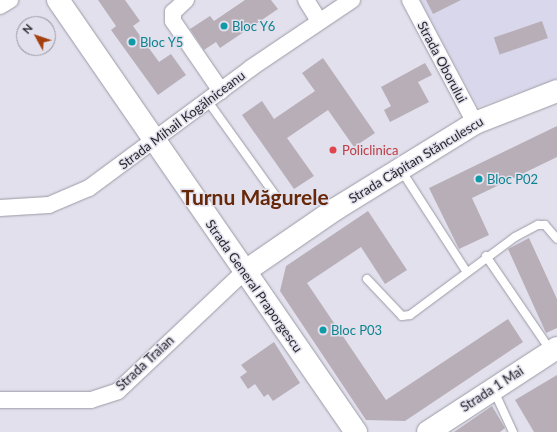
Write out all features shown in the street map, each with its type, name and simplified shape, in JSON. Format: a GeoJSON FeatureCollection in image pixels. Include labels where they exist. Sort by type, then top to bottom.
{"type":"FeatureCollection","features":[{"type":"Feature","properties":{"kind":"main road","name":"Strada General Praporgescu"},"geometry":{"type":"LineString","coordinates":[[58,0],[244,272],[356,432]]}},
{"type":"Feature","properties":{"kind":"main road","name":"Strada Căpitan Stănculescu"},"geometry":{"type":"LineString","coordinates":[[244,272],[400,168],[475,123],[557,91]]}},
{"type":"Feature","properties":{"kind":"main road","name":"Strada 1 Mai"},"geometry":{"type":"LineString","coordinates":[[428,432],[492,388],[554,349]]}},
{"type":"Feature","properties":{"kind":"street"},"geometry":{"type":"LineString","coordinates":[[0,6],[10,0]]}},
{"type":"Feature","properties":{"kind":"street"},"geometry":{"type":"LineString","coordinates":[[186,0],[173,12],[172,21],[220,91]]}},
{"type":"Feature","properties":{"kind":"street"},"geometry":{"type":"LineString","coordinates":[[306,0],[319,21]]}},
{"type":"Feature","properties":{"kind":"street","name":"Strada Mihail Kogălniceanu"},"geometry":{"type":"LineString","coordinates":[[0,208],[32,208],[69,199],[108,175],[207,100],[319,21],[352,0]]}},
{"type":"Feature","properties":{"kind":"street","name":"Strada Oborului"},"geometry":{"type":"LineString","coordinates":[[410,0],[475,123]]}},
{"type":"Feature","properties":{"kind":"street","name":"Strada Traian"},"geometry":{"type":"LineString","coordinates":[[0,400],[91,400],[118,391],[244,272]]}},
{"type":"Feature","properties":{"kind":"lane"},"geometry":{"type":"LineString","coordinates":[[207,100],[280,202]]}},
{"type":"Feature","properties":{"kind":"lane"},"geometry":{"type":"LineString","coordinates":[[400,168],[466,271]]}},
{"type":"Feature","properties":{"kind":"lane"},"geometry":{"type":"LineString","coordinates":[[367,279],[402,316],[410,314],[486,256],[538,225],[545,225],[557,239]]}},
{"type":"Feature","properties":{"kind":"lane"},"geometry":{"type":"LineString","coordinates":[[486,256],[554,349]]}},
{"type":"Feature","properties":{"kind":"lane"},"geometry":{"type":"LineString","coordinates":[[492,388],[513,432]]}},
{"type":"Feature","properties":{"kind":"shaded area"},"geometry":{"type":"Polygon","coordinates":[[[420,0],[557,0],[557,79],[478,107],[420,0]]]}},
{"type":"Feature","properties":{"kind":"building","name":"Bloc Y5"},"geometry":{"type":"Polygon","coordinates":[[[98,0],[125,0],[140,21],[133,26],[159,62],[171,54],[186,75],[158,95],[111,30],[116,26],[98,0]]]}},
{"type":"Feature","properties":{"kind":"building","name":"Bloc Y6"},"geometry":{"type":"Polygon","coordinates":[[[245,0],[271,0],[278,9],[220,48],[216,42],[204,50],[190,29],[210,16],[214,21],[245,0]]]}},
{"type":"Feature","properties":{"kind":"building"},"geometry":{"type":"Polygon","coordinates":[[[426,0],[461,0],[433,14],[426,0]]]}},
{"type":"Feature","properties":{"kind":"building"},"geometry":{"type":"Polygon","coordinates":[[[542,21],[548,38],[500,55],[494,38],[542,21]]]}},
{"type":"Feature","properties":{"kind":"building"},"geometry":{"type":"Polygon","coordinates":[[[323,58],[375,133],[354,147],[328,110],[287,138],[314,176],[294,189],[242,115],[262,101],[274,119],[315,91],[302,73],[323,58]]]}},
{"type":"Feature","properties":{"kind":"building"},"geometry":{"type":"Polygon","coordinates":[[[425,63],[432,75],[418,82],[429,102],[390,122],[384,110],[391,106],[381,87],[425,63]]]}},
{"type":"Feature","properties":{"kind":"building","name":"Bloc P02"},"geometry":{"type":"Polygon","coordinates":[[[557,126],[557,157],[472,198],[489,235],[459,249],[429,188],[557,126]]]}},
{"type":"Feature","properties":{"kind":"building","name":"Bloc P03"},"geometry":{"type":"Polygon","coordinates":[[[368,211],[407,270],[385,284],[361,247],[307,283],[386,400],[508,319],[523,342],[405,421],[366,420],[280,291],[286,266],[368,211]]]}},
{"type":"Feature","properties":{"kind":"building"},"geometry":{"type":"Polygon","coordinates":[[[529,238],[557,299],[557,328],[546,333],[508,249],[529,238]]]}},
{"type":"Feature","properties":{"kind":"building"},"geometry":{"type":"Polygon","coordinates":[[[274,342],[300,383],[273,401],[268,394],[264,397],[255,384],[248,389],[240,377],[247,372],[241,365],[274,342]]]}},
{"type":"Feature","properties":{"kind":"building"},"geometry":{"type":"Polygon","coordinates":[[[557,375],[557,432],[534,432],[515,400],[557,375]]]}},
{"type":"Feature","properties":{"kind":"building"},"geometry":{"type":"Polygon","coordinates":[[[492,406],[505,428],[500,432],[454,432],[492,406]]]}},
{"type":"Feature","properties":{"kind":"place","name":"Bloc Y6"},"geometry":{"type":"Point","coordinates":[224,26]}},
{"type":"Feature","properties":{"kind":"place","name":"Bloc Y5"},"geometry":{"type":"Point","coordinates":[132,42]}},
{"type":"Feature","properties":{"kind":"place","name":"Policlinica"},"geometry":{"type":"Point","coordinates":[333,150]}},
{"type":"Feature","properties":{"kind":"place","name":"Bloc P02"},"geometry":{"type":"Point","coordinates":[479,179]}},
{"type":"Feature","properties":{"kind":"place","name":"Bloc P03"},"geometry":{"type":"Point","coordinates":[323,330]}},
{"type":"Feature","properties":{"kind":"district","name":"Turnu Măgurele"},"geometry":{"type":"Point","coordinates":[255,197]}}]}
